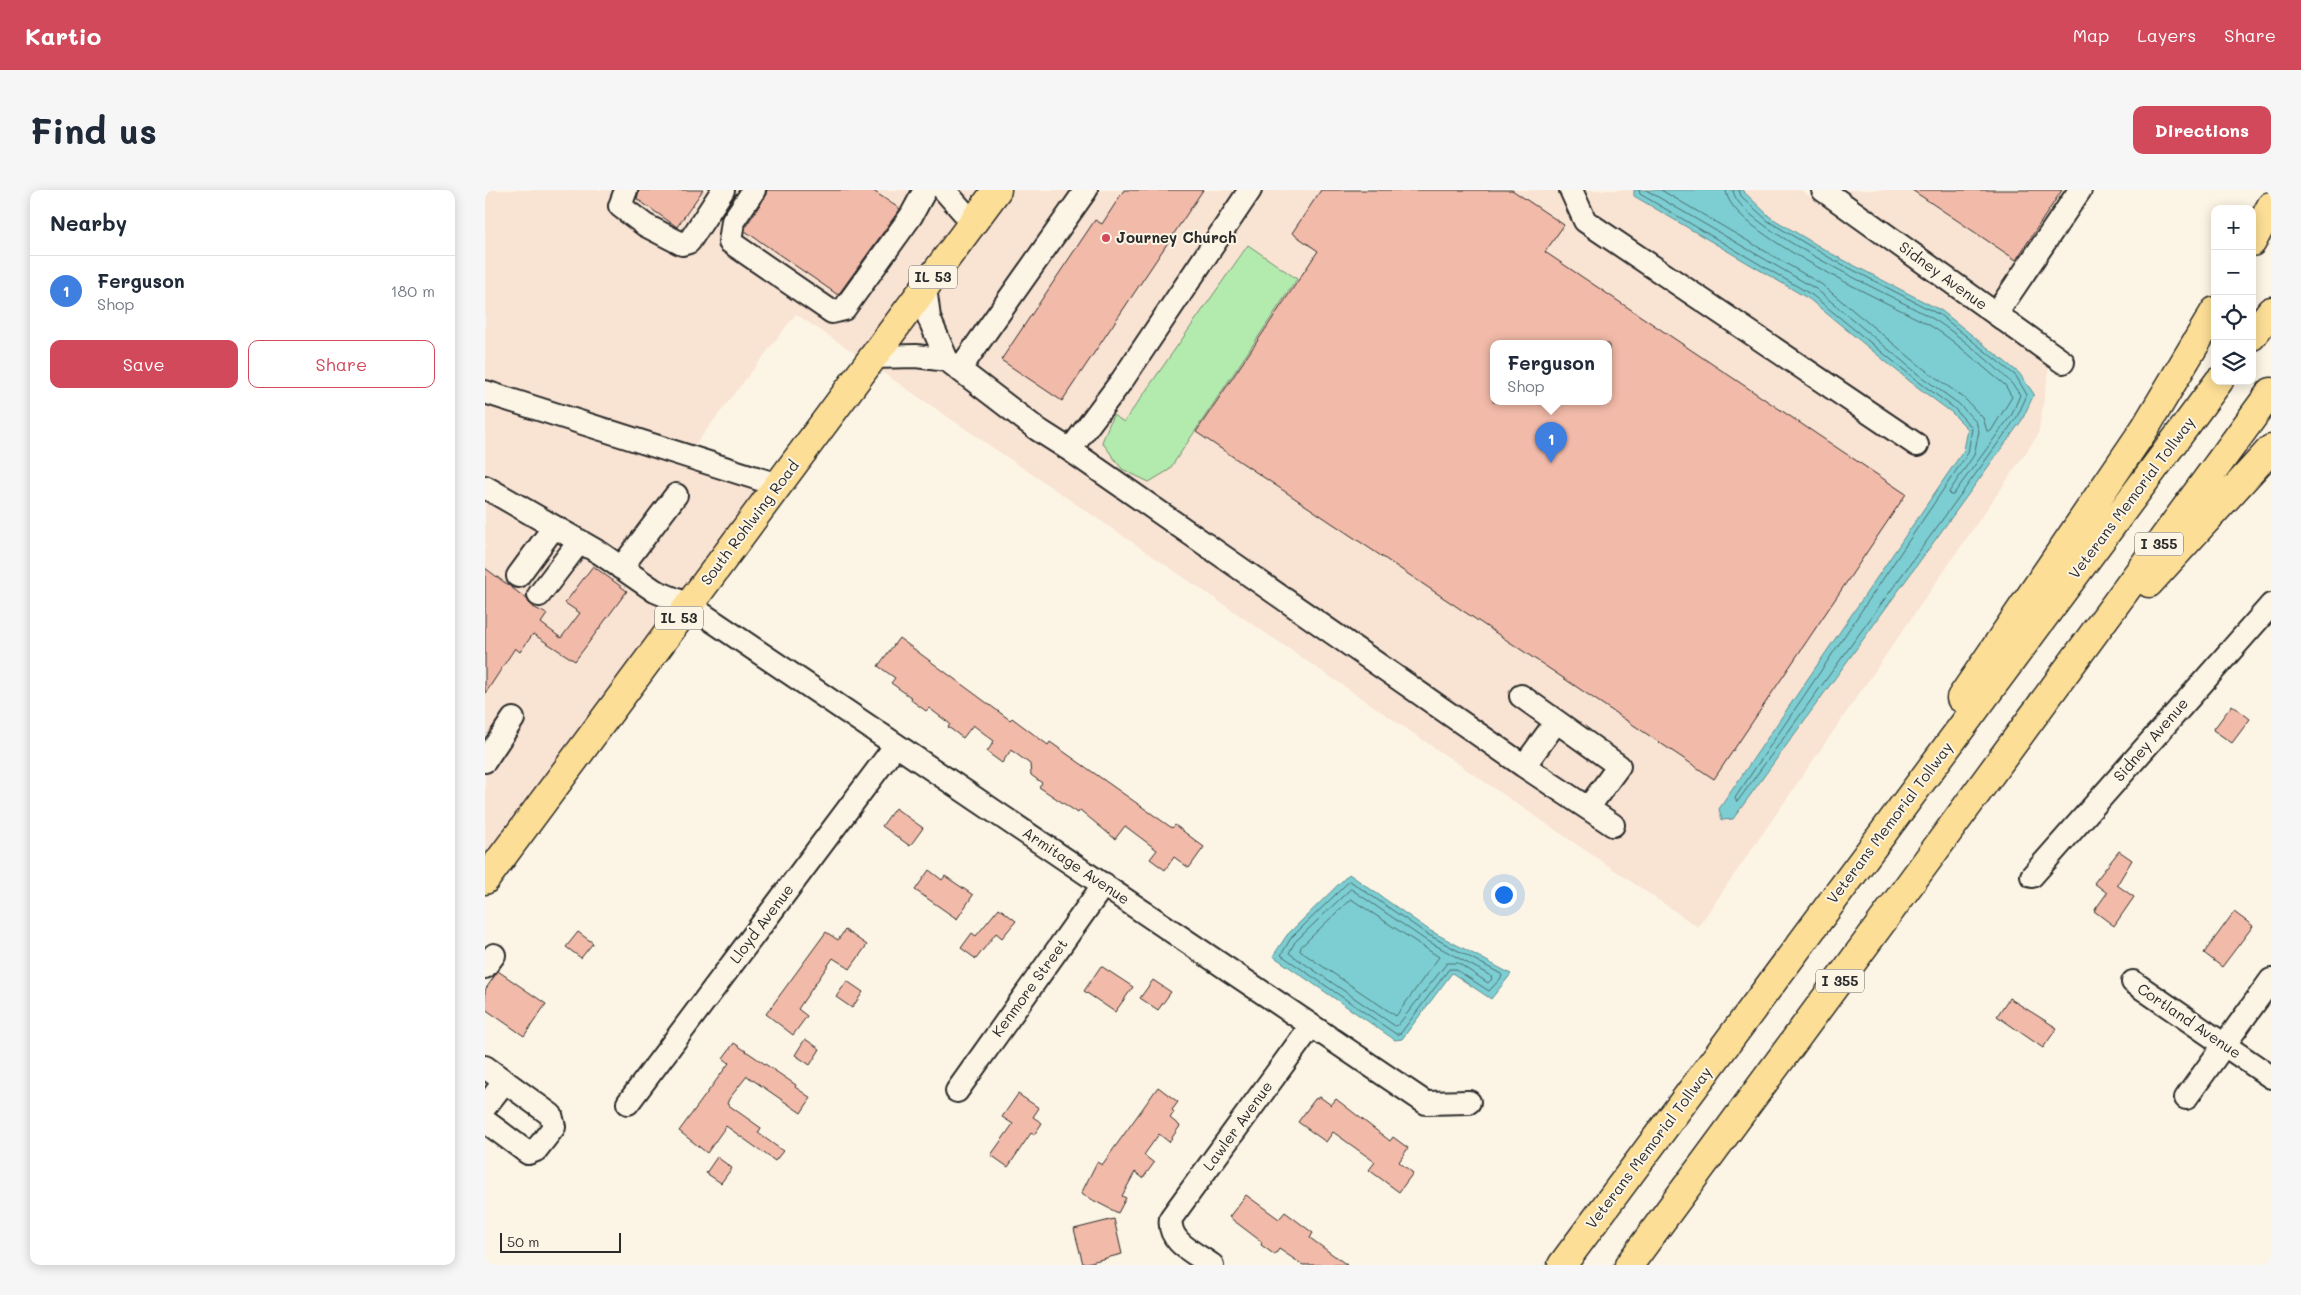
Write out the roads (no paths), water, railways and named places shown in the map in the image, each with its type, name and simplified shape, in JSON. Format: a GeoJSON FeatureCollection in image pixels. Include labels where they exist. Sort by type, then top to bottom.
{"type":"FeatureCollection","features":[{"type":"Feature","properties":{"kind":"main road","name":"South Rohlwing Road"},"geometry":{"type":"LineString","coordinates":[[485,880],[997,190]]}},
{"type":"Feature","properties":{"kind":"main road"},"geometry":{"type":"LineString","coordinates":[[2256,234],[2271,206]]}},
{"type":"Feature","properties":{"kind":"main road"},"geometry":{"type":"LineString","coordinates":[[2256,331],[2271,311]]}},
{"type":"Feature","properties":{"kind":"main road"},"geometry":{"type":"LineString","coordinates":[[1830,904],[1962,697],[2145,428],[2211,318]]}},
{"type":"Feature","properties":{"kind":"main road","name":"Veterans Memorial Tollway"},"geometry":{"type":"LineString","coordinates":[[1562,1265],[2216,385]]}},
{"type":"Feature","properties":{"kind":"main road","name":"I 355"},"geometry":{"type":"LineString","coordinates":[[1629,1265],[1842,979],[2047,695],[2271,392]]}},
{"type":"Feature","properties":{"kind":"main road"},"geometry":{"type":"LineString","coordinates":[[2047,695],[2271,449]]}},
{"type":"Feature","properties":{"kind":"street"},"geometry":{"type":"LineString","coordinates":[[626,190],[620,206],[645,224],[682,244],[689,242],[723,190]]}},
{"type":"Feature","properties":{"kind":"street"},"geometry":{"type":"LineString","coordinates":[[754,190],[733,221],[730,242],[832,312],[844,309],[911,216],[925,190]]}},
{"type":"Feature","properties":{"kind":"street"},"geometry":{"type":"LineString","coordinates":[[944,190],[973,223]]}},
{"type":"Feature","properties":{"kind":"street"},"geometry":{"type":"LineString","coordinates":[[953,365],[1086,190]]}},
{"type":"Feature","properties":{"kind":"street"},"geometry":{"type":"LineString","coordinates":[[1070,450],[1123,379],[1250,190]]}},
{"type":"Feature","properties":{"kind":"street"},"geometry":{"type":"LineString","coordinates":[[1573,190],[1577,206],[1585,221],[1917,445]]}},
{"type":"Feature","properties":{"kind":"street","name":"Sidney Avenue"},"geometry":{"type":"LineString","coordinates":[[1823,190],[2063,362]]}},
{"type":"Feature","properties":{"kind":"street"},"geometry":{"type":"LineString","coordinates":[[1996,314],[2080,190]]}},
{"type":"Feature","properties":{"kind":"street"},"geometry":{"type":"LineString","coordinates":[[925,287],[929,318],[953,365]]}},
{"type":"Feature","properties":{"kind":"street"},"geometry":{"type":"LineString","coordinates":[[873,357],[916,356],[953,365],[1037,429],[1070,450],[1524,766],[1613,825]]}},
{"type":"Feature","properties":{"kind":"street"},"geometry":{"type":"LineString","coordinates":[[485,392],[778,485]]}},
{"type":"Feature","properties":{"kind":"street","name":"Armitage Avenue"},"geometry":{"type":"LineString","coordinates":[[485,487],[579,541],[655,591],[689,604],[1426,1103],[1469,1102]]}},
{"type":"Feature","properties":{"kind":"street"},"geometry":{"type":"LineString","coordinates":[[621,568],[676,495]]}},
{"type":"Feature","properties":{"kind":"street"},"geometry":{"type":"LineString","coordinates":[[518,576],[554,527]]}},
{"type":"Feature","properties":{"kind":"street"},"geometry":{"type":"LineString","coordinates":[[539,595],[579,541]]}},
{"type":"Feature","properties":{"kind":"street","name":"Sidney Avenue"},"geometry":{"type":"LineString","coordinates":[[2032,876],[2271,605]]}},
{"type":"Feature","properties":{"kind":"street"},"geometry":{"type":"LineString","coordinates":[[1521,696],[1619,766],[1587,808]]}},
{"type":"Feature","properties":{"kind":"street"},"geometry":{"type":"LineString","coordinates":[[485,762],[513,719]]}},
{"type":"Feature","properties":{"kind":"street"},"geometry":{"type":"LineString","coordinates":[[1524,766],[1556,722]]}},
{"type":"Feature","properties":{"kind":"street","name":"Lloyd Avenue"},"geometry":{"type":"LineString","coordinates":[[628,1103],[896,744]]}},
{"type":"Feature","properties":{"kind":"street","name":"Kenmore Street"},"geometry":{"type":"LineString","coordinates":[[957,1091],[1104,884]]}},
{"type":"Feature","properties":{"kind":"street"},"geometry":{"type":"LineString","coordinates":[[2186,1098],[2271,980]]}},
{"type":"Feature","properties":{"kind":"street","name":"Cortland Avenue"},"geometry":{"type":"LineString","coordinates":[[2133,982],[2271,1077]]}},
{"type":"Feature","properties":{"kind":"street","name":"Lawler Avenue"},"geometry":{"type":"LineString","coordinates":[[1212,1265],[1182,1245],[1169,1227],[1176,1210],[1311,1026]]}},
{"type":"Feature","properties":{"kind":"street"},"geometry":{"type":"LineString","coordinates":[[485,1067],[551,1115],[554,1127],[536,1150],[527,1154],[485,1121]]}},
{"type":"Feature","properties":{"kind":"street"},"geometry":{"type":"LineString","coordinates":[[485,1107],[505,1081]]}},
{"type":"Feature","properties":{"kind":"water"},"geometry":{"type":"Polygon","coordinates":[[[1634,190],[1742,190],[1770,217],[1832,254],[1942,311],[2019,373],[2034,394],[2022,420],[1733,819],[1722,820],[1719,809],[1964,450],[1968,429],[1951,412],[1912,383],[1809,299],[1634,196],[1634,190]]]}},
{"type":"Feature","properties":{"kind":"water"},"geometry":{"type":"Polygon","coordinates":[[[1349,874],[1429,930],[1511,974],[1491,999],[1452,973],[1402,1039],[1395,1040],[1273,956],[1287,935],[1349,874]]]}},
{"type":"Feature","properties":{"kind":"place","name":"Journey Church"},"geometry":{"type":"Point","coordinates":[1106,238]}},
{"type":"Feature","properties":{"kind":"place","name":"Ferguson"},"geometry":{"type":"Point","coordinates":[1551,463]}}]}
